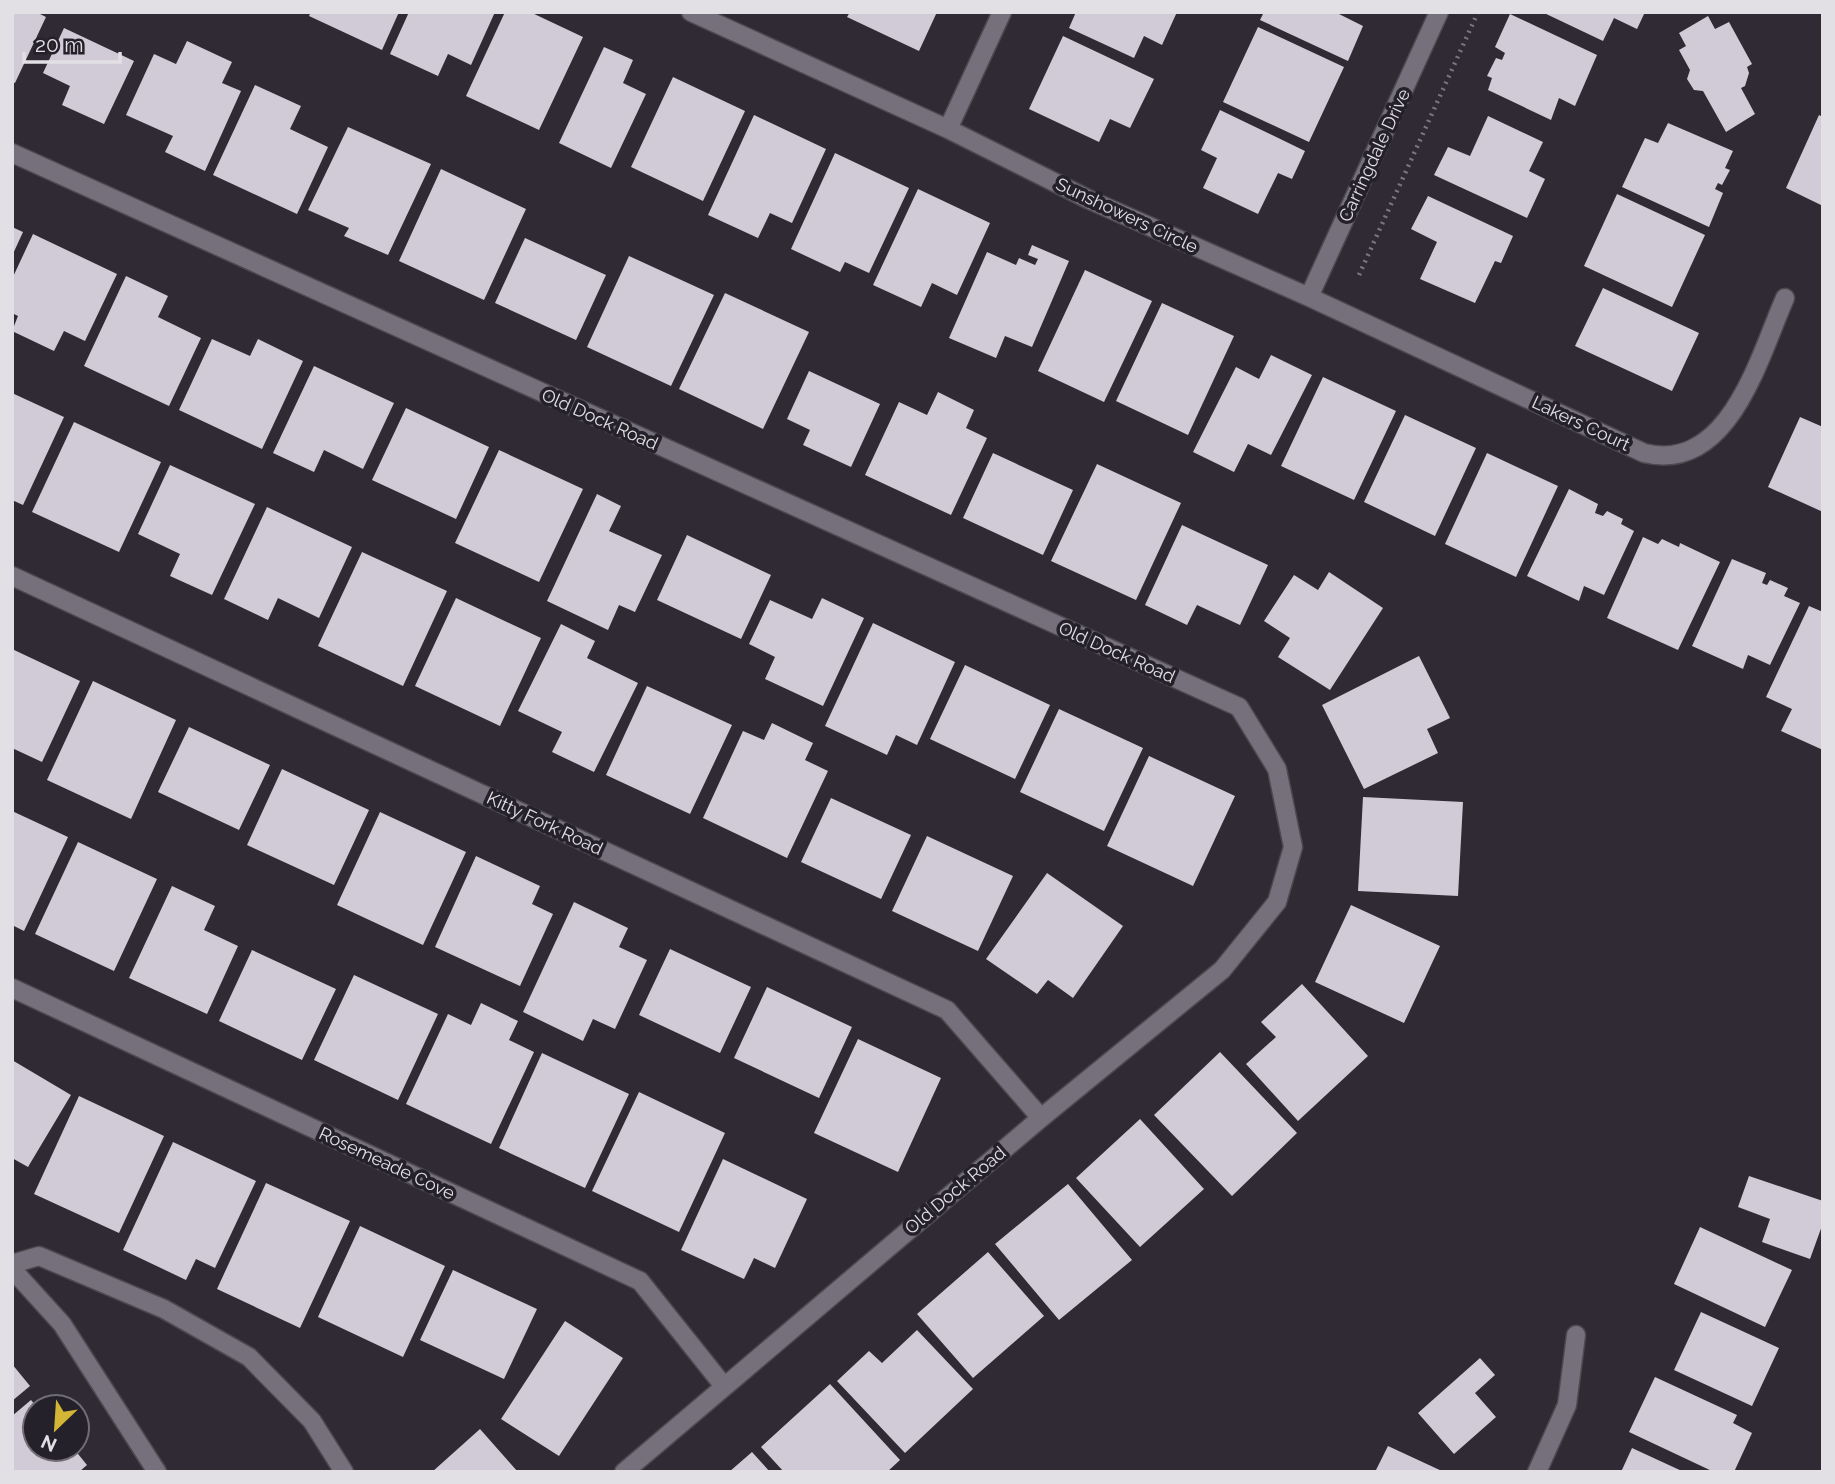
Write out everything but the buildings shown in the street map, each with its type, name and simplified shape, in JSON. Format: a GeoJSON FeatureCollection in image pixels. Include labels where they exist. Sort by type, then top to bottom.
{"type":"FeatureCollection","features":[{"type":"Feature","properties":{"kind":"street","name":"Sunshowers Circle"},"geometry":{"type":"LineString","coordinates":[[691,12],[948,129],[1090,200],[1309,297]]}},
{"type":"Feature","properties":{"kind":"street"},"geometry":{"type":"LineString","coordinates":[[948,129],[1002,12]]}},
{"type":"Feature","properties":{"kind":"street","name":"Carringdale Drive"},"geometry":{"type":"LineString","coordinates":[[1309,297],[1439,12]]}},
{"type":"Feature","properties":{"kind":"street","name":"Old Dock Road"},"geometry":{"type":"LineString","coordinates":[[12,153],[1239,707],[1277,769],[1293,847],[1277,902],[1222,970],[1041,1118],[723,1385],[624,1472]]}},
{"type":"Feature","properties":{"kind":"street","name":"Lakers Court"},"geometry":{"type":"LineString","coordinates":[[1309,297],[1644,453],[1666,456],[1687,452],[1699,445],[1721,429],[1731,417],[1785,298]]}},
{"type":"Feature","properties":{"kind":"street","name":"Kitty Fork Road"},"geometry":{"type":"LineString","coordinates":[[12,576],[947,1010],[1041,1118]]}},
{"type":"Feature","properties":{"kind":"street","name":"Rosemeade Cove"},"geometry":{"type":"LineString","coordinates":[[12,988],[640,1281],[723,1385]]}},
{"type":"Feature","properties":{"kind":"street"},"geometry":{"type":"LineString","coordinates":[[156,1472],[62,1324],[12,1266],[39,1256],[164,1308],[249,1357],[312,1421],[344,1472]]}},
{"type":"Feature","properties":{"kind":"street"},"geometry":{"type":"LineString","coordinates":[[1537,1472],[1567,1405],[1576,1335]]}},
{"type":"Feature","properties":{"kind":"path"},"geometry":{"type":"LineString","coordinates":[[1359,275],[1478,12]]}}]}
